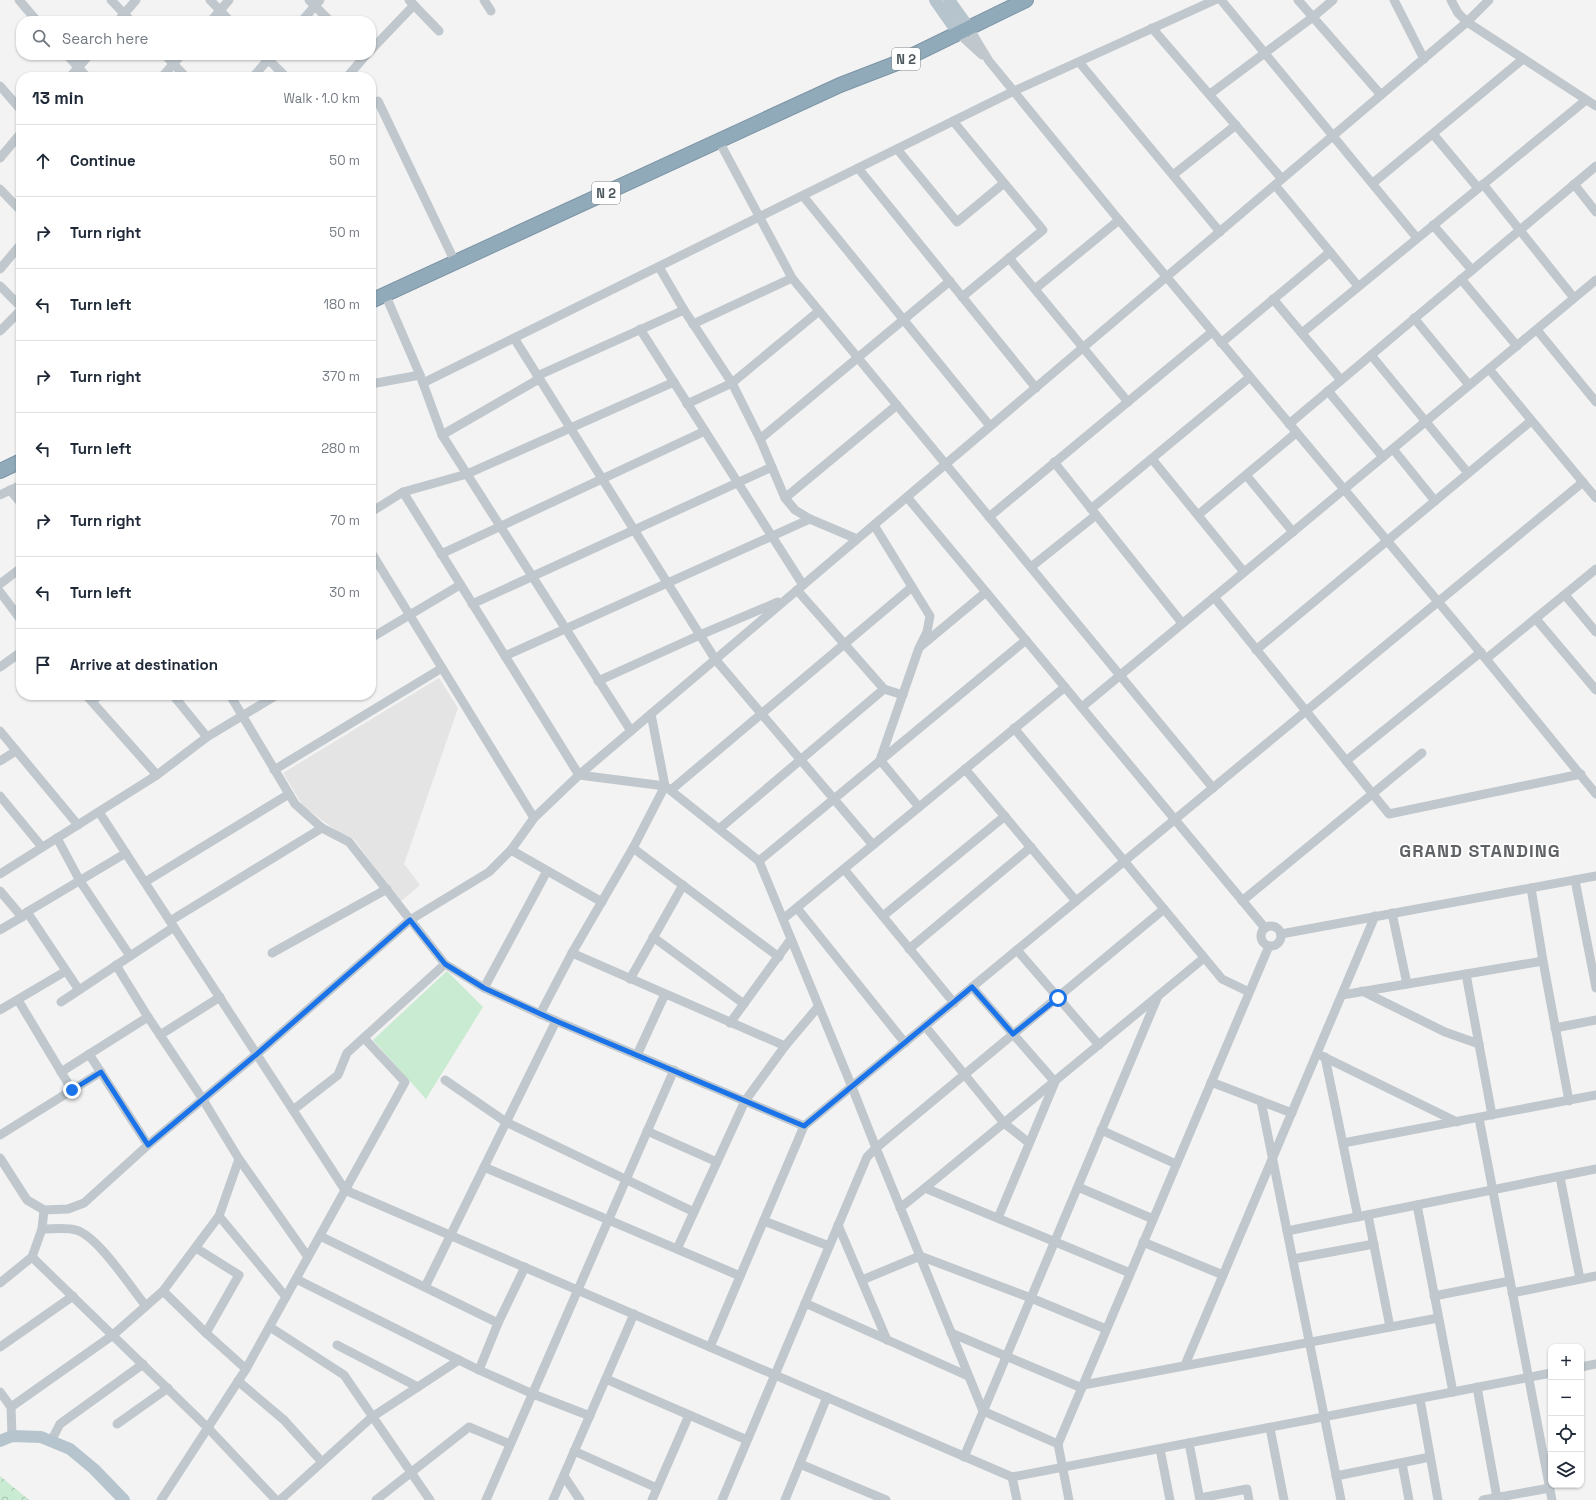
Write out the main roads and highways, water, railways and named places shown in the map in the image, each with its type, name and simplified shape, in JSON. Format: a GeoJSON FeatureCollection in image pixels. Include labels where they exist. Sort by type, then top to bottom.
{"type":"FeatureCollection","features":[{"type":"Feature","properties":{"kind":"highway","name":"N 2"},"geometry":{"type":"LineString","coordinates":[[961,27],[1009,0]]}},
{"type":"Feature","properties":{"kind":"highway","name":"N 2"},"geometry":{"type":"LineString","coordinates":[[376,298],[840,85],[893,55],[1026,0]]}},
{"type":"Feature","properties":{"kind":"highway"},"geometry":{"type":"LineString","coordinates":[[0,471],[16,463]]}},
{"type":"Feature","properties":{"kind":"main road"},"geometry":{"type":"LineString","coordinates":[[935,0],[961,27]]}},
{"type":"Feature","properties":{"kind":"main road"},"geometry":{"type":"LineString","coordinates":[[950,0],[961,27]]}},
{"type":"Feature","properties":{"kind":"main road"},"geometry":{"type":"LineString","coordinates":[[0,1441],[12,1436],[41,1437],[70,1449],[124,1500]]}},
{"type":"Feature","properties":{"kind":"district","name":"GRAND STANDING"},"geometry":{"type":"Point","coordinates":[1480,851]}}]}
